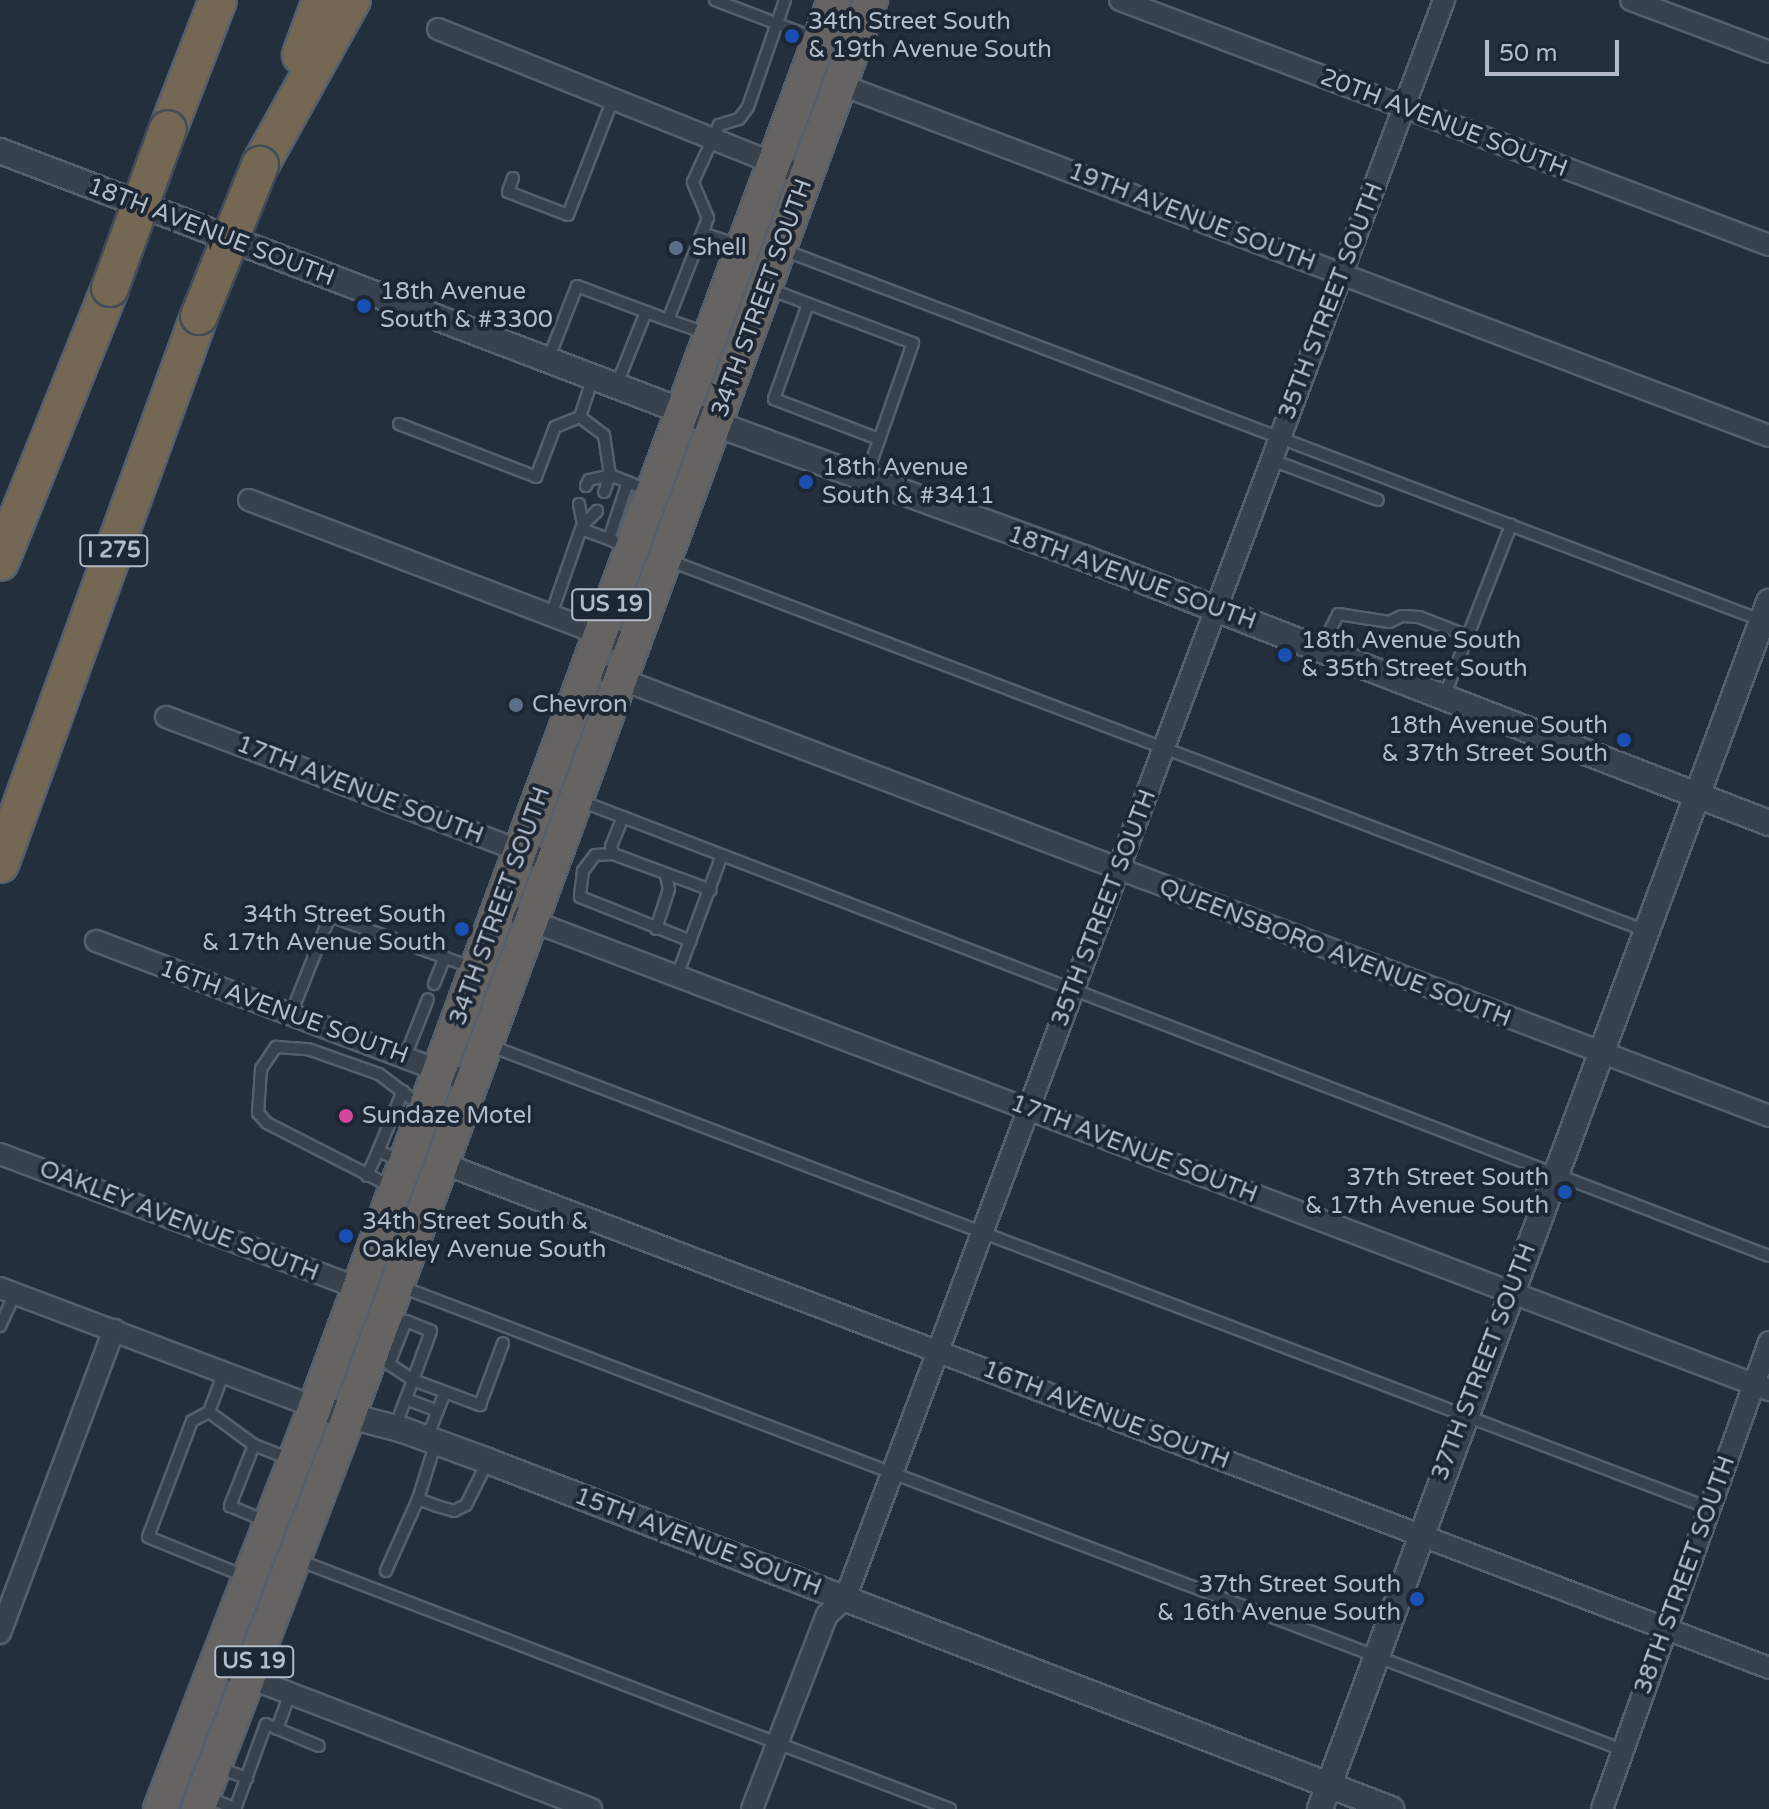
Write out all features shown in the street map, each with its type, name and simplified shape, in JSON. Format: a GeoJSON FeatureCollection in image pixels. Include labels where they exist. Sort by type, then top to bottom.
{"type":"FeatureCollection","features":[{"type":"Feature","properties":{"kind":"highway"},"geometry":{"type":"LineString","coordinates":[[168,129],[204,0]]}},
{"type":"Feature","properties":{"kind":"highway"},"geometry":{"type":"LineString","coordinates":[[0,562],[110,288],[218,0]]}},
{"type":"Feature","properties":{"kind":"highway","name":"I 275"},"geometry":{"type":"LineString","coordinates":[[0,864],[199,316],[260,165],[321,0]]}},
{"type":"Feature","properties":{"kind":"highway"},"geometry":{"type":"LineString","coordinates":[[260,165],[352,0]]}},
{"type":"Feature","properties":{"kind":"highway","name":"34TH STREET SOUTH"},"geometry":{"type":"LineString","coordinates":[[160,1809],[359,1288],[387,1169],[414,1100],[439,1070],[601,634],[621,544],[640,487],[683,411],[834,0]]}},
{"type":"Feature","properties":{"kind":"highway","name":"34TH STREET SOUTH"},"geometry":{"type":"LineString","coordinates":[[200,1802],[349,1415],[380,1360],[442,1163],[871,0]]}},
{"type":"Feature","properties":{"kind":"highway"},"geometry":{"type":"LineString","coordinates":[[0,828],[29,786]]}},
{"type":"Feature","properties":{"kind":"street","name":"20TH AVENUE SOUTH"},"geometry":{"type":"LineString","coordinates":[[1120,0],[1769,245]]}},
{"type":"Feature","properties":{"kind":"street","name":"35TH STREET SOUTH"},"geometry":{"type":"LineString","coordinates":[[752,1809],[827,1615],[845,1599],[1444,0]]}},
{"type":"Feature","properties":{"kind":"street"},"geometry":{"type":"LineString","coordinates":[[1631,0],[1769,52]]}},
{"type":"Feature","properties":{"kind":"street"},"geometry":{"type":"LineString","coordinates":[[438,29],[806,176]]}},
{"type":"Feature","properties":{"kind":"street","name":"19TH AVENUE SOUTH"},"geometry":{"type":"LineString","coordinates":[[839,84],[1769,436]]}},
{"type":"Feature","properties":{"kind":"street","name":"18TH AVENUE SOUTH"},"geometry":{"type":"LineString","coordinates":[[0,151],[716,424],[1321,648],[1769,823]]}},
{"type":"Feature","properties":{"kind":"street"},"geometry":{"type":"LineString","coordinates":[[249,500],[633,647]]}},
{"type":"Feature","properties":{"kind":"street","name":"37TH STREET SOUTH"},"geometry":{"type":"LineString","coordinates":[[1320,1809],[1419,1535],[1767,615]]}},
{"type":"Feature","properties":{"kind":"street","name":"QUEENSBORO AVENUE SOUTH"},"geometry":{"type":"LineString","coordinates":[[588,668],[1769,1116]]}},
{"type":"Feature","properties":{"kind":"street","name":"17TH AVENUE SOUTH"},"geometry":{"type":"LineString","coordinates":[[166,717],[553,863]]}},
{"type":"Feature","properties":{"kind":"street","name":"17TH AVENUE SOUTH"},"geometry":{"type":"LineString","coordinates":[[498,908],[1761,1388]]}},
{"type":"Feature","properties":{"kind":"street","name":"16TH AVENUE SOUTH"},"geometry":{"type":"LineString","coordinates":[[96,941],[472,1083]]}},
{"type":"Feature","properties":{"kind":"street","name":"OAKLEY AVENUE SOUTH"},"geometry":{"type":"LineString","coordinates":[[0,1154],[359,1288]]}},
{"type":"Feature","properties":{"kind":"street","name":"16TH AVENUE SOUTH"},"geometry":{"type":"LineString","coordinates":[[442,1163],[1769,1668]]}},
{"type":"Feature","properties":{"kind":"street","name":"15TH AVENUE SOUTH"},"geometry":{"type":"LineString","coordinates":[[8,1291],[315,1407],[395,1428],[488,1461],[1391,1809]]}},
{"type":"Feature","properties":{"kind":"street"},"geometry":{"type":"LineString","coordinates":[[0,1633],[114,1330]]}},
{"type":"Feature","properties":{"kind":"street","name":"38TH STREET SOUTH"},"geometry":{"type":"LineString","coordinates":[[1602,1809],[1709,1508],[1761,1388],[1769,1342]]}},
{"type":"Feature","properties":{"kind":"street"},"geometry":{"type":"LineString","coordinates":[[216,1665],[591,1809]]}},
{"type":"Feature","properties":{"kind":"lane"},"geometry":{"type":"LineString","coordinates":[[715,0],[819,40]]}},
{"type":"Feature","properties":{"kind":"lane"},"geometry":{"type":"LineString","coordinates":[[668,320],[708,218],[693,182],[719,125],[739,119],[748,107],[785,0]]}},
{"type":"Feature","properties":{"kind":"lane"},"geometry":{"type":"LineString","coordinates":[[513,178],[508,192],[568,215],[613,99]]}},
{"type":"Feature","properties":{"kind":"lane"},"geometry":{"type":"LineString","coordinates":[[702,233],[743,247]]}},
{"type":"Feature","properties":{"kind":"lane"},"geometry":{"type":"LineString","coordinates":[[779,249],[1511,525],[1767,615]]}},
{"type":"Feature","properties":{"kind":"lane"},"geometry":{"type":"LineString","coordinates":[[548,360],[577,286],[711,334]]}},
{"type":"Feature","properties":{"kind":"lane"},"geometry":{"type":"LineString","coordinates":[[765,287],[913,343],[865,479]]}},
{"type":"Feature","properties":{"kind":"lane"},"geometry":{"type":"LineString","coordinates":[[808,304],[774,399],[879,439]]}},
{"type":"Feature","properties":{"kind":"lane"},"geometry":{"type":"LineString","coordinates":[[616,386],[646,312]]}},
{"type":"Feature","properties":{"kind":"lane"},"geometry":{"type":"LineString","coordinates":[[580,417],[593,377]]}},
{"type":"Feature","properties":{"kind":"lane"},"geometry":{"type":"LineString","coordinates":[[399,424],[536,477],[555,427],[580,417]]}},
{"type":"Feature","properties":{"kind":"lane"},"geometry":{"type":"LineString","coordinates":[[580,417],[604,435],[610,475],[604,492]]}},
{"type":"Feature","properties":{"kind":"lane"},"geometry":{"type":"LineString","coordinates":[[1272,460],[1378,500]]}},
{"type":"Feature","properties":{"kind":"lane"},"geometry":{"type":"LineString","coordinates":[[586,486],[589,480],[610,475],[640,487]]}},
{"type":"Feature","properties":{"kind":"lane"},"geometry":{"type":"LineString","coordinates":[[579,504],[582,527]]}},
{"type":"Feature","properties":{"kind":"lane"},"geometry":{"type":"LineString","coordinates":[[551,615],[582,527],[597,511]]}},
{"type":"Feature","properties":{"kind":"lane"},"geometry":{"type":"LineString","coordinates":[[1444,697],[1511,525]]}},
{"type":"Feature","properties":{"kind":"lane"},"geometry":{"type":"LineString","coordinates":[[582,527],[621,544]]}},
{"type":"Feature","properties":{"kind":"lane"},"geometry":{"type":"LineString","coordinates":[[666,560],[1646,931]]}},
{"type":"Feature","properties":{"kind":"lane"},"geometry":{"type":"LineString","coordinates":[[1321,648],[1338,614],[1389,622],[1402,616],[1419,617],[1468,636]]}},
{"type":"Feature","properties":{"kind":"lane"},"geometry":{"type":"LineString","coordinates":[[577,800],[1769,1256]]}},
{"type":"Feature","properties":{"kind":"lane"},"geometry":{"type":"LineString","coordinates":[[613,854],[611,846],[623,817]]}},
{"type":"Feature","properties":{"kind":"lane"},"geometry":{"type":"LineString","coordinates":[[691,941],[580,897],[583,871],[595,855],[613,854],[711,890]]}},
{"type":"Feature","properties":{"kind":"lane"},"geometry":{"type":"LineString","coordinates":[[677,976],[722,855]]}},
{"type":"Feature","properties":{"kind":"lane"},"geometry":{"type":"LineString","coordinates":[[656,929],[669,889],[666,876]]}},
{"type":"Feature","properties":{"kind":"lane"},"geometry":{"type":"LineString","coordinates":[[291,1014],[330,916],[476,969]]}},
{"type":"Feature","properties":{"kind":"lane"},"geometry":{"type":"LineString","coordinates":[[434,984],[445,957]]}},
{"type":"Feature","properties":{"kind":"lane"},"geometry":{"type":"LineString","coordinates":[[405,1057],[428,999]]}},
{"type":"Feature","properties":{"kind":"lane"},"geometry":{"type":"LineString","coordinates":[[486,1044],[1709,1508]]}},
{"type":"Feature","properties":{"kind":"lane"},"geometry":{"type":"LineString","coordinates":[[387,1169],[343,1158],[267,1123],[258,1113],[261,1069],[276,1047],[291,1046],[379,1074],[414,1100]]}},
{"type":"Feature","properties":{"kind":"lane"},"geometry":{"type":"LineString","coordinates":[[0,1326],[8,1291]]}},
{"type":"Feature","properties":{"kind":"lane"},"geometry":{"type":"LineString","coordinates":[[395,1428],[431,1331],[396,1307]]}},
{"type":"Feature","properties":{"kind":"lane"},"geometry":{"type":"LineString","coordinates":[[396,1307],[892,1473],[1623,1750]]}},
{"type":"Feature","properties":{"kind":"lane"},"geometry":{"type":"LineString","coordinates":[[380,1360],[413,1380],[480,1405],[503,1343]]}},
{"type":"Feature","properties":{"kind":"lane"},"geometry":{"type":"LineString","coordinates":[[224,1372],[209,1412],[192,1421],[148,1537],[249,1578]]}},
{"type":"Feature","properties":{"kind":"lane"},"geometry":{"type":"LineString","coordinates":[[386,1571],[418,1499],[445,1392]]}},
{"type":"Feature","properties":{"kind":"lane"},"geometry":{"type":"LineString","coordinates":[[406,1399],[438,1411]]}},
{"type":"Feature","properties":{"kind":"lane"},"geometry":{"type":"LineString","coordinates":[[209,1412],[254,1445],[294,1460]]}},
{"type":"Feature","properties":{"kind":"lane"},"geometry":{"type":"LineString","coordinates":[[254,1445],[230,1506],[270,1523]]}},
{"type":"Feature","properties":{"kind":"lane"},"geometry":{"type":"LineString","coordinates":[[418,1499],[454,1511],[466,1505],[488,1461]]}},
{"type":"Feature","properties":{"kind":"lane"},"geometry":{"type":"LineString","coordinates":[[294,1558],[950,1809]]}},
{"type":"Feature","properties":{"kind":"lane"},"geometry":{"type":"LineString","coordinates":[[277,1729],[291,1692]]}},
{"type":"Feature","properties":{"kind":"lane"},"geometry":{"type":"LineString","coordinates":[[200,1802],[236,1809],[266,1724],[319,1746]]}},
{"type":"Feature","properties":{"kind":"lane"},"geometry":{"type":"LineString","coordinates":[[214,1766],[247,1778]]}},
{"type":"Feature","properties":{"kind":"place","name":"34th Street South & 19th Avenue South"},"geometry":{"type":"Point","coordinates":[792,36]}},
{"type":"Feature","properties":{"kind":"place","name":"Shell"},"geometry":{"type":"Point","coordinates":[676,248]}},
{"type":"Feature","properties":{"kind":"place","name":"18th Avenue South & #3300"},"geometry":{"type":"Point","coordinates":[364,306]}},
{"type":"Feature","properties":{"kind":"place","name":"18th Avenue South & #3411"},"geometry":{"type":"Point","coordinates":[806,482]}},
{"type":"Feature","properties":{"kind":"place","name":"18th Avenue South & 35th Street South"},"geometry":{"type":"Point","coordinates":[1285,655]}},
{"type":"Feature","properties":{"kind":"place","name":"Chevron"},"geometry":{"type":"Point","coordinates":[516,705]}},
{"type":"Feature","properties":{"kind":"place","name":"18th Avenue South & 37th Street South"},"geometry":{"type":"Point","coordinates":[1624,740]}},
{"type":"Feature","properties":{"kind":"place","name":"34th Street South & 17th Avenue South"},"geometry":{"type":"Point","coordinates":[462,929]}},
{"type":"Feature","properties":{"kind":"place","name":"Sundaze Motel"},"geometry":{"type":"Point","coordinates":[346,1116]}},
{"type":"Feature","properties":{"kind":"place","name":"37th Street South & 17th Avenue South"},"geometry":{"type":"Point","coordinates":[1565,1192]}},
{"type":"Feature","properties":{"kind":"place","name":"34th Street South & Oakley Avenue South"},"geometry":{"type":"Point","coordinates":[346,1236]}},
{"type":"Feature","properties":{"kind":"place","name":"37th Street South & 16th Avenue South"},"geometry":{"type":"Point","coordinates":[1417,1599]}}]}
